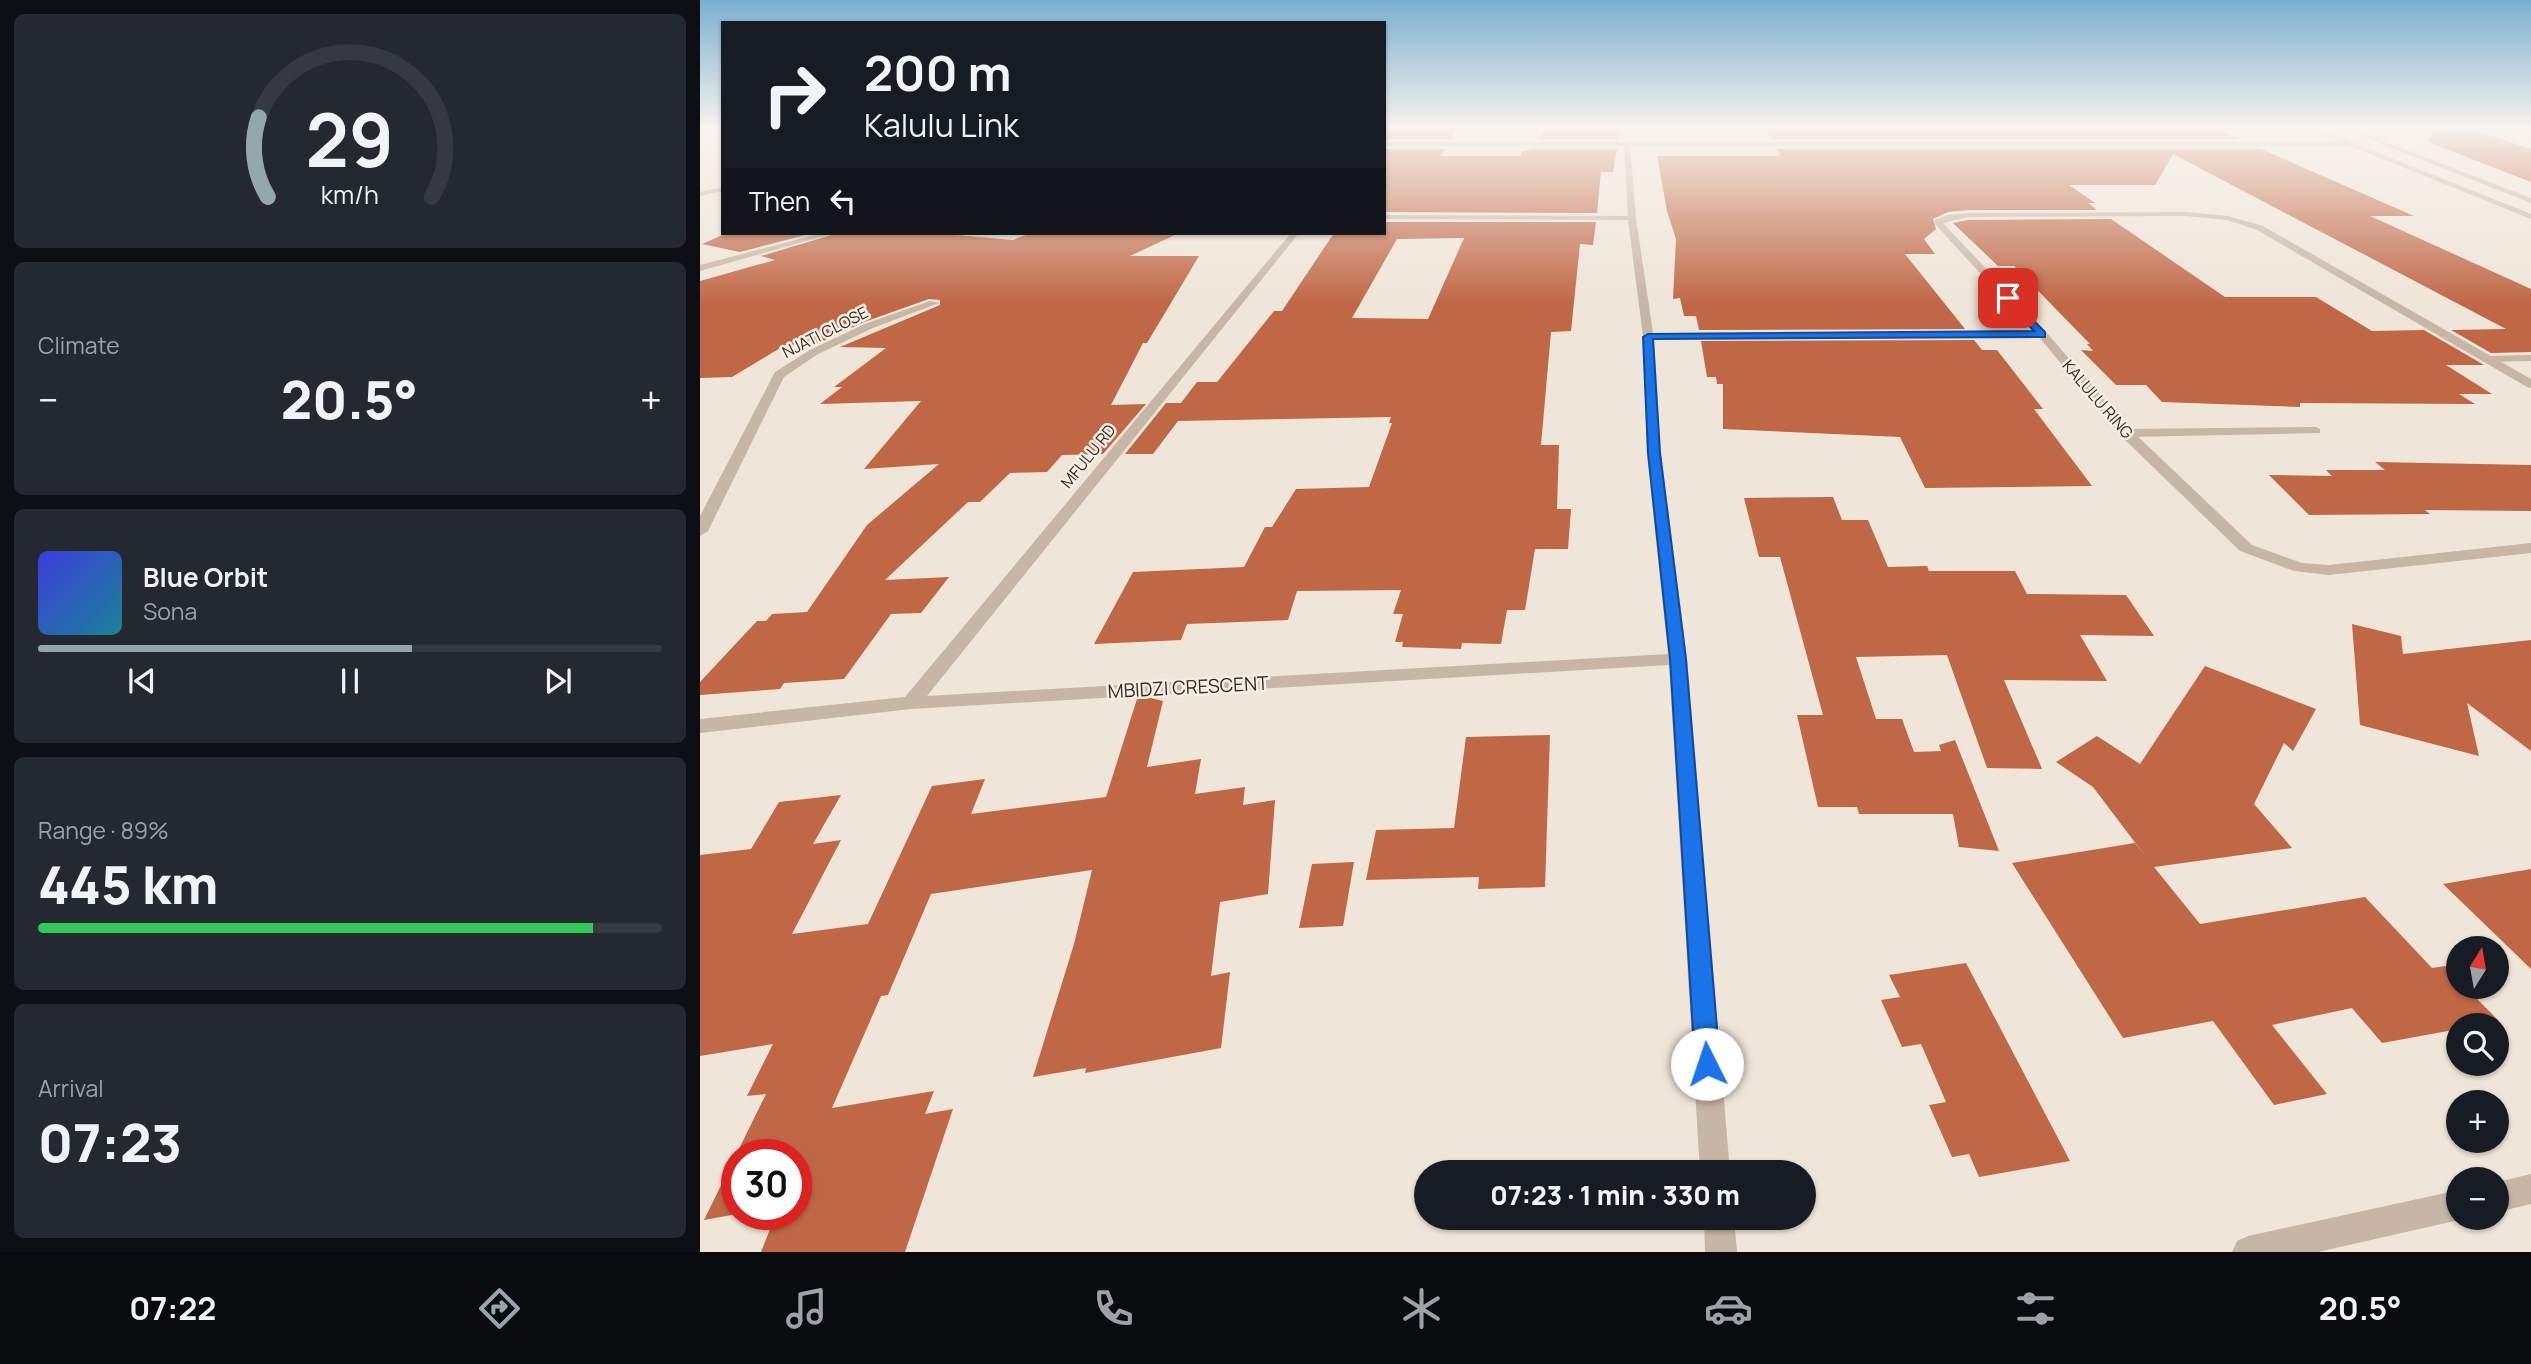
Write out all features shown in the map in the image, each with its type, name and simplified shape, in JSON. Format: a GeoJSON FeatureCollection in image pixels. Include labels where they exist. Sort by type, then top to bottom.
{"type":"FeatureCollection","features":[{"type":"Feature","properties":{"kind":"street"},"geometry":{"type":"LineString","coordinates":[[1630,187],[1648,337],[1654,453],[1678,659],[1714,1160]]}},
{"type":"Feature","properties":{"kind":"street"},"geometry":{"type":"LineString","coordinates":[[2456,187],[2531,218]]}},
{"type":"Feature","properties":{"kind":"street"},"geometry":{"type":"LineString","coordinates":[[2496,187],[2531,201]]}},
{"type":"Feature","properties":{"kind":"street"},"geometry":{"type":"LineString","coordinates":[[700,194],[721,189]]}},
{"type":"Feature","properties":{"kind":"street","name":"KALULU RING"},"geometry":{"type":"LineString","coordinates":[[2531,384],[2260,228],[2240,220],[2186,214],[1968,215],[1948,217],[1938,222],[2042,334],[2126,433],[2246,548],[2300,568],[2329,570],[2531,548]]}},
{"type":"Feature","properties":{"kind":"street"},"geometry":{"type":"LineString","coordinates":[[1386,217],[1632,218]]}},
{"type":"Feature","properties":{"kind":"street"},"geometry":{"type":"LineString","coordinates":[[700,268],[824,235]]}},
{"type":"Feature","properties":{"kind":"street","name":"MFULU RD"},"geometry":{"type":"LineString","coordinates":[[911,703],[1293,235]]}},
{"type":"Feature","properties":{"kind":"street","name":"NJATI CLOSE"},"geometry":{"type":"LineString","coordinates":[[700,531],[779,375],[814,352],[869,326],[934,303]]}},
{"type":"Feature","properties":{"kind":"street"},"geometry":{"type":"LineString","coordinates":[[1648,337],[2042,334]]}},
{"type":"Feature","properties":{"kind":"street","name":"MBIDZI CRESCENT"},"geometry":{"type":"LineString","coordinates":[[700,726],[911,703],[1678,659]]}},
{"type":"Feature","properties":{"kind":"street"},"geometry":{"type":"LineString","coordinates":[[2509,1194],[2531,1189]]}},
{"type":"Feature","properties":{"kind":"street"},"geometry":{"type":"LineString","coordinates":[[2248,1252],[2446,1208]]}},
{"type":"Feature","properties":{"kind":"street"},"geometry":{"type":"LineString","coordinates":[[1720,1230],[1721,1252]]}},
{"type":"Feature","properties":{"kind":"lane"},"geometry":{"type":"LineString","coordinates":[[2488,359],[2531,358]]}},
{"type":"Feature","properties":{"kind":"lane"},"geometry":{"type":"LineString","coordinates":[[2126,433],[2316,431]]}},
{"type":"Feature","properties":{"kind":"building"},"geometry":{"type":"Polygon","coordinates":[[[1386,187],[1599,187],[1597,213],[1386,212],[1386,187]]]}},
{"type":"Feature","properties":{"kind":"building"},"geometry":{"type":"Polygon","coordinates":[[[1663,187],[2073,187],[2095,203],[2088,203],[2097,210],[1968,210],[1948,212],[1933,219],[1936,229],[1924,239],[1935,254],[1905,254],[1965,329],[1699,330],[1696,316],[1684,316],[1680,298],[1673,299],[1676,239],[1663,187]]]}},
{"type":"Feature","properties":{"kind":"building"},"geometry":{"type":"Polygon","coordinates":[[[2237,187],[2349,187],[2414,216],[2370,216],[2531,289],[2531,352],[2491,353],[2451,330],[2506,329],[2237,187]]]}},
{"type":"Feature","properties":{"kind":"building"},"geometry":{"type":"Polygon","coordinates":[[[2111,219],[2225,297],[2316,297],[2372,331],[2424,330],[2484,365],[2446,365],[2492,394],[2459,394],[2475,404],[2300,403],[2300,407],[2162,402],[2146,385],[2116,385],[2081,350],[2093,351],[2087,344],[2090,344],[2014,266],[1998,266],[1953,223],[1968,220],[2111,219]]]}},
{"type":"Feature","properties":{"kind":"building"},"geometry":{"type":"Polygon","coordinates":[[[1386,222],[1596,222],[1593,245],[1580,244],[1571,331],[1551,332],[1541,445],[1559,445],[1557,509],[1571,509],[1568,549],[1535,549],[1525,610],[1507,610],[1501,644],[1462,643],[1461,649],[1402,647],[1403,642],[1395,642],[1403,614],[1393,614],[1401,590],[1297,591],[1288,620],[1187,624],[1181,640],[1094,644],[1133,572],[1244,567],[1265,527],[1272,527],[1296,489],[1369,487],[1392,423],[1389,423],[1391,417],[1178,421],[1153,454],[1125,454],[1166,403],[1181,403],[1197,382],[1217,382],[1274,311],[1282,311],[1333,235],[1386,235],[1386,222]],[[1464,238],[1397,239],[1352,318],[1428,319],[1464,238]]]}},
{"type":"Feature","properties":{"kind":"building"},"geometry":{"type":"Polygon","coordinates":[[[722,235],[805,235],[740,252],[702,244],[722,235]]]}},
{"type":"Feature","properties":{"kind":"building"},"geometry":{"type":"Polygon","coordinates":[[[831,235],[957,235],[1013,240],[1026,235],[1175,235],[1130,256],[1199,256],[1147,343],[1143,343],[1111,405],[1146,404],[1103,454],[1062,455],[1047,472],[1010,473],[980,502],[968,502],[885,580],[949,577],[921,613],[891,614],[844,679],[784,683],[780,689],[700,695],[700,682],[757,621],[766,621],[772,614],[807,612],[867,525],[939,464],[864,469],[921,401],[820,404],[842,387],[834,387],[886,348],[840,347],[940,305],[940,300],[929,299],[864,322],[812,346],[785,345],[732,377],[700,378],[700,281],[775,260],[761,256],[831,235]]]}},
{"type":"Feature","properties":{"kind":"building"},"geometry":{"type":"Polygon","coordinates":[[[1974,340],[1982,350],[1997,350],[2043,409],[2034,409],[2092,486],[1925,488],[1900,437],[1723,429],[1723,384],[1717,384],[1716,377],[1707,377],[1701,341],[1974,340]]]}},
{"type":"Feature","properties":{"kind":"building"},"geometry":{"type":"Polygon","coordinates":[[[2375,462],[2531,465],[2531,511],[2425,510],[2430,514],[2309,515],[2269,475],[2332,476],[2326,470],[2385,470],[2375,462]]]}},
{"type":"Feature","properties":{"kind":"building"},"geometry":{"type":"Polygon","coordinates":[[[1833,497],[1842,520],[1868,520],[1888,567],[1927,566],[1929,571],[2015,571],[2027,594],[2126,595],[2154,636],[2080,635],[2107,681],[2004,680],[2042,769],[1987,768],[1947,655],[1856,657],[1876,719],[1902,719],[1914,752],[1941,751],[1939,745],[1955,740],[1999,851],[1959,847],[1953,814],[1859,814],[1857,807],[1818,807],[1797,715],[1823,715],[1780,557],[1759,557],[1744,498],[1833,497]]]}},
{"type":"Feature","properties":{"kind":"building"},"geometry":{"type":"Polygon","coordinates":[[[2352,624],[2401,636],[2403,654],[2531,640],[2531,751],[2467,703],[2479,756],[2360,725],[2352,624]]]}},
{"type":"Feature","properties":{"kind":"building"},"geometry":{"type":"Polygon","coordinates":[[[2205,666],[2316,709],[2293,751],[2284,743],[2254,804],[2292,848],[2154,867],[2200,924],[2365,897],[2432,968],[2446,967],[2446,999],[2477,999],[2491,1013],[2446,1013],[2446,1031],[2382,1043],[2352,1008],[2272,1025],[2327,1094],[2274,1105],[2213,1021],[2123,1038],[2012,863],[2135,843],[2146,857],[2093,787],[2056,762],[2097,736],[2140,764],[2205,666]]]}},
{"type":"Feature","properties":{"kind":"building"},"geometry":{"type":"Polygon","coordinates":[[[1137,699],[1163,701],[1147,767],[1201,759],[1195,794],[1245,787],[1243,805],[1275,800],[1268,894],[1220,902],[1211,976],[1230,972],[1221,1048],[1085,1073],[1086,1068],[1033,1077],[1074,944],[1092,870],[931,894],[888,995],[881,996],[832,1108],[934,1091],[925,1114],[953,1109],[905,1252],[761,1252],[770,1230],[812,1230],[812,1139],[744,1139],[766,1094],[747,1096],[773,1044],[700,1056],[700,855],[751,849],[779,802],[841,795],[813,844],[841,840],[792,934],[868,924],[932,786],[985,779],[971,814],[1106,797],[1137,699]]]}},
{"type":"Feature","properties":{"kind":"building"},"geometry":{"type":"Polygon","coordinates":[[[1550,735],[1545,887],[1478,889],[1479,877],[1366,880],[1376,830],[1454,828],[1466,737],[1550,735]]]}},
{"type":"Feature","properties":{"kind":"building"},"geometry":{"type":"Polygon","coordinates":[[[1354,862],[1343,926],[1299,928],[1312,864],[1354,862]]]}},
{"type":"Feature","properties":{"kind":"building"},"geometry":{"type":"Polygon","coordinates":[[[2531,869],[2531,969],[2510,949],[2510,936],[2497,936],[2443,884],[2531,869]]]}},
{"type":"Feature","properties":{"kind":"building"},"geometry":{"type":"Polygon","coordinates":[[[1966,963],[2070,1161],[1979,1177],[1969,1154],[1952,1157],[1929,1105],[1946,1102],[1921,1044],[1902,1047],[1881,1000],[1900,997],[1889,975],[1966,963]]]}},
{"type":"Feature","properties":{"kind":"building"},"geometry":{"type":"Polygon","coordinates":[[[721,1185],[721,1217],[704,1220],[721,1185]]]}},
{"type":"Feature","properties":{"kind":"route"},"geometry":{"type":"LineString","coordinates":[[1707,1064],[1678,659],[1654,453],[1648,337],[2042,334],[2008,298]]}}]}
